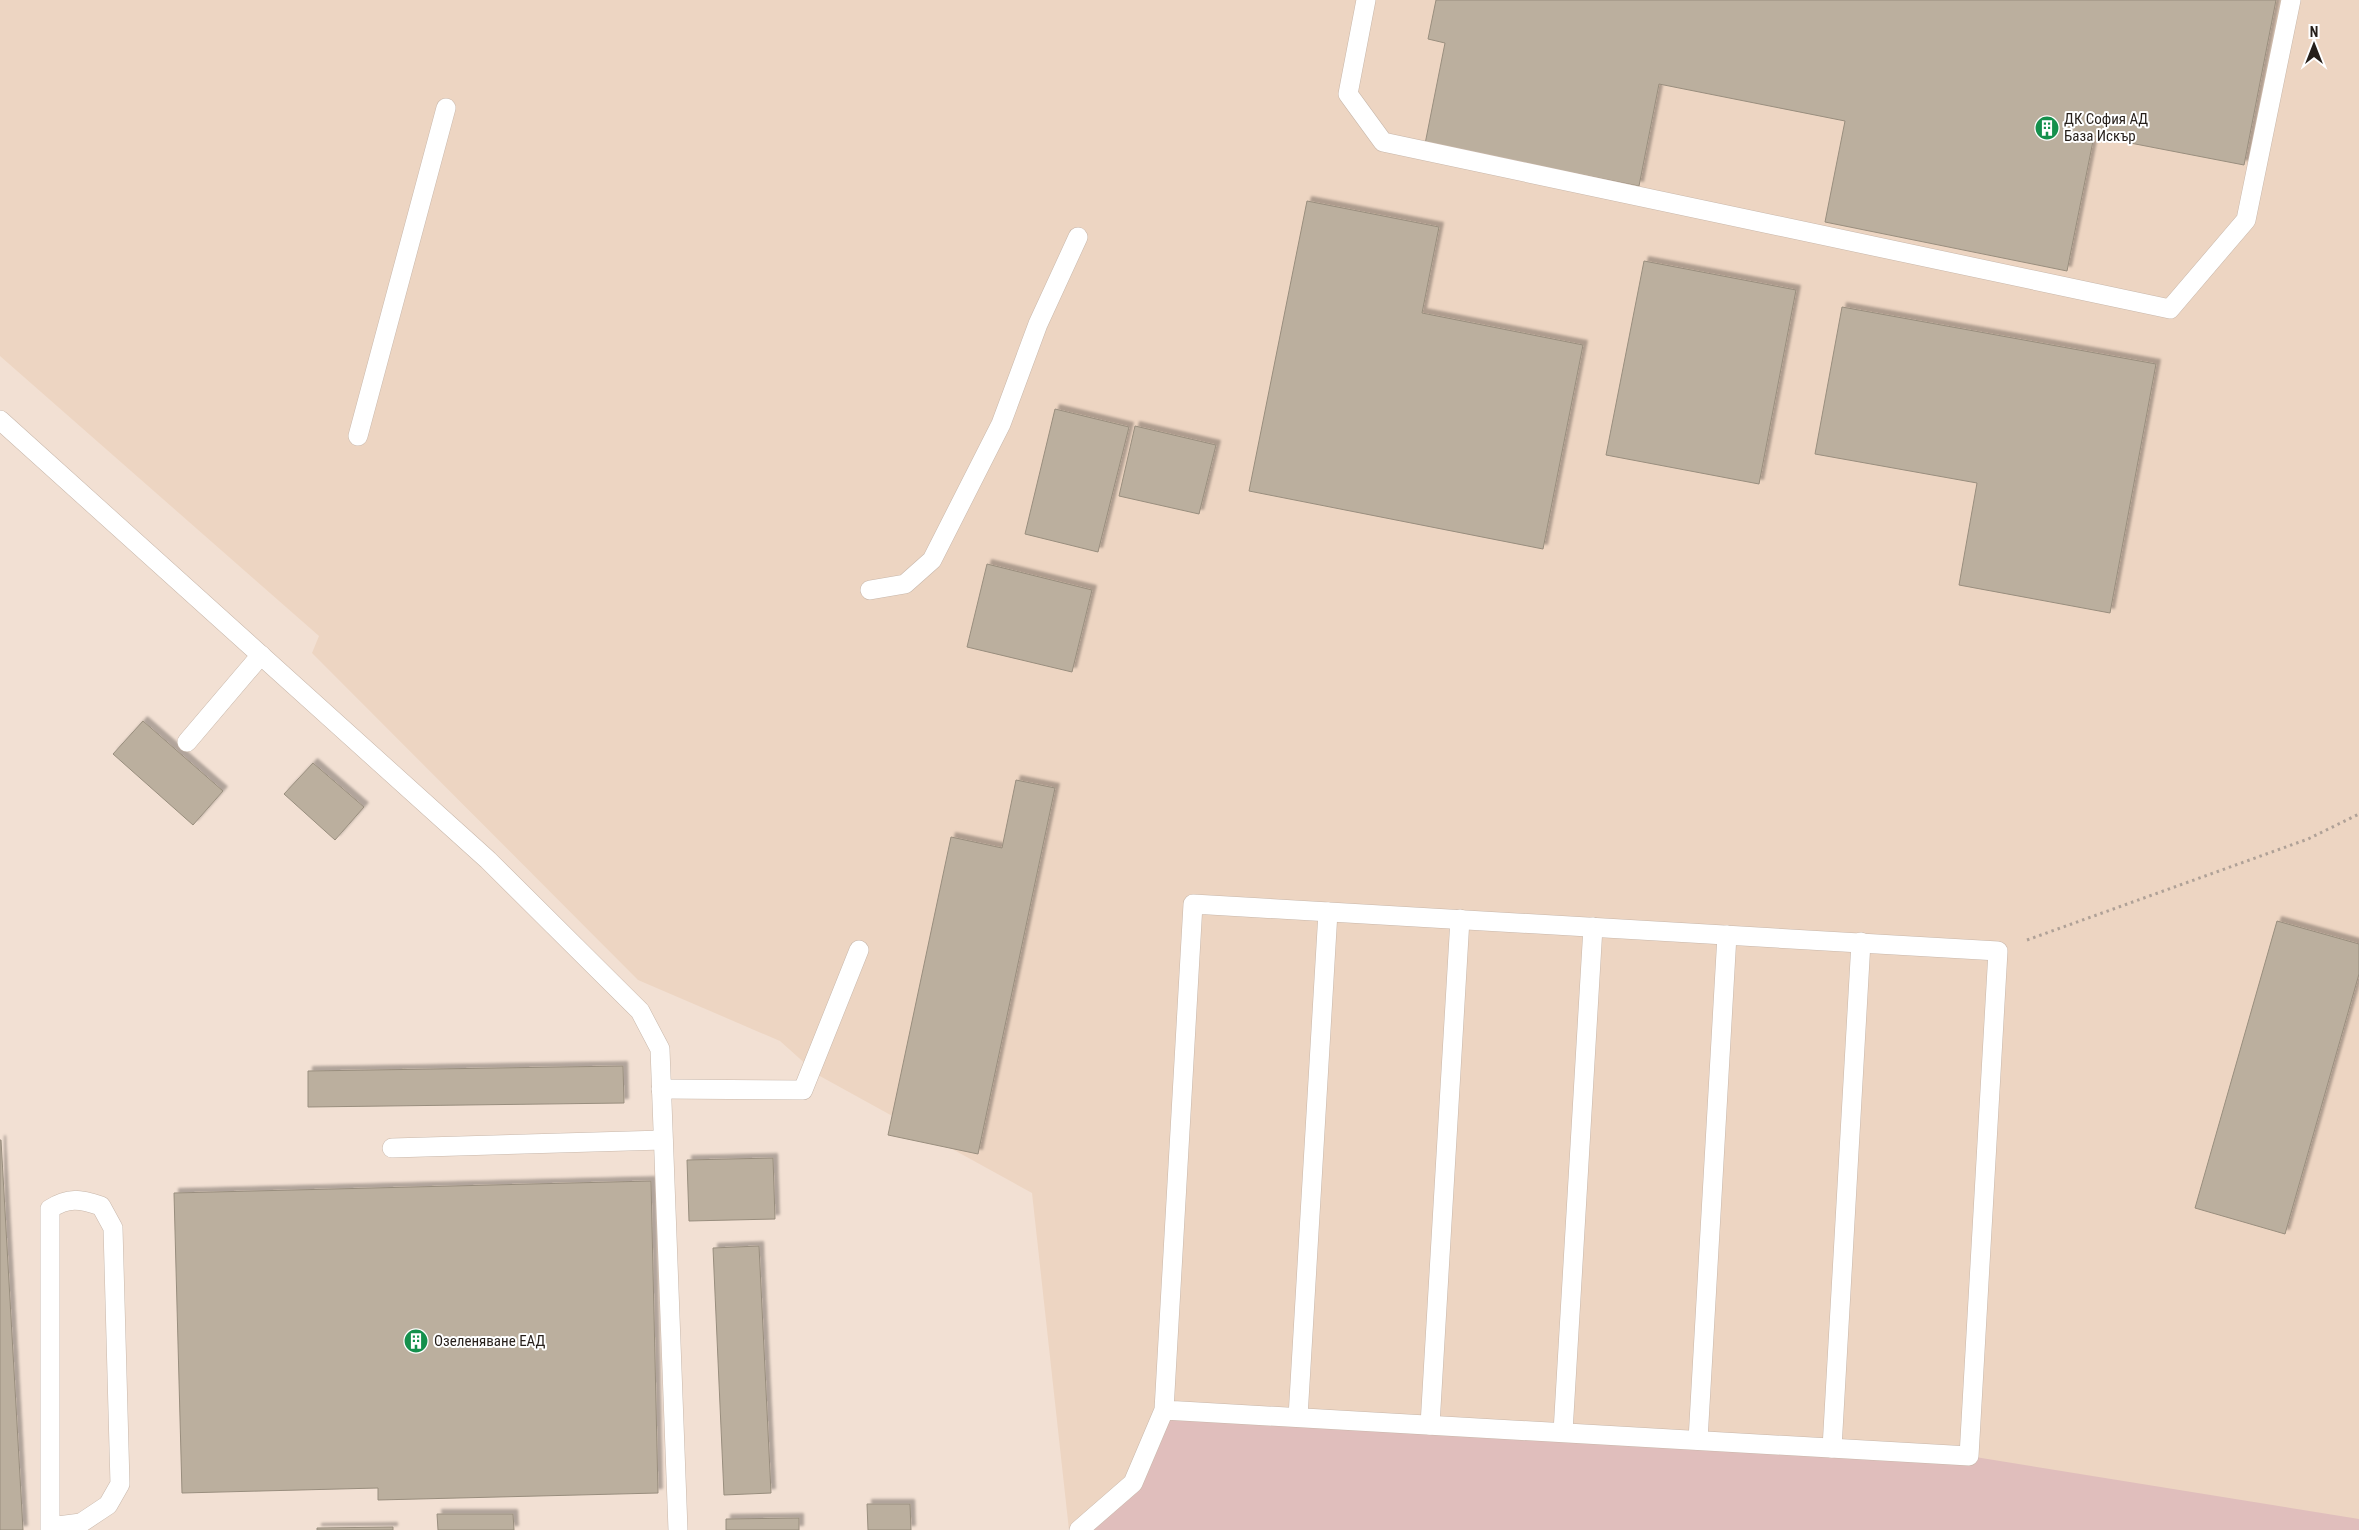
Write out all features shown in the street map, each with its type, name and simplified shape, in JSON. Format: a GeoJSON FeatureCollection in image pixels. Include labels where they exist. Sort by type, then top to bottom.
{"type":"FeatureCollection","features":[{"type":"Feature","properties":{"kind":"lane"},"geometry":{"type":"LineString","coordinates":[[1366,0],[1348,94],[1382,142],[2170,309],[2246,220],[2291,0]]}},
{"type":"Feature","properties":{"kind":"lane"},"geometry":{"type":"LineString","coordinates":[[358,436],[446,108]]}},
{"type":"Feature","properties":{"kind":"lane"},"geometry":{"type":"LineString","coordinates":[[870,590],[905,584],[932,560],[1001,424],[1038,324],[1078,237]]}},
{"type":"Feature","properties":{"kind":"lane"},"geometry":{"type":"LineString","coordinates":[[0,420],[488,860],[640,1011],[660,1049],[678,1530]]}},
{"type":"Feature","properties":{"kind":"lane"},"geometry":{"type":"LineString","coordinates":[[187,742],[261,655]]}},
{"type":"Feature","properties":{"kind":"lane"},"geometry":{"type":"LineString","coordinates":[[1079,1530],[1133,1483],[1164,1410],[1193,904],[1998,950],[1969,1456],[1164,1410]]}},
{"type":"Feature","properties":{"kind":"lane"},"geometry":{"type":"LineString","coordinates":[[1298,1417],[1328,912]]}},
{"type":"Feature","properties":{"kind":"lane"},"geometry":{"type":"LineString","coordinates":[[1430,1425],[1460,919]]}},
{"type":"Feature","properties":{"kind":"lane"},"geometry":{"type":"LineString","coordinates":[[1563,1432],[1593,927]]}},
{"type":"Feature","properties":{"kind":"lane"},"geometry":{"type":"LineString","coordinates":[[1698,1440],[1727,935]]}},
{"type":"Feature","properties":{"kind":"lane"},"geometry":{"type":"LineString","coordinates":[[1832,1448],[1862,942]]}},
{"type":"Feature","properties":{"kind":"lane"},"geometry":{"type":"LineString","coordinates":[[661,1089],[804,1090],[858,950]]}},
{"type":"Feature","properties":{"kind":"lane"},"geometry":{"type":"LineString","coordinates":[[392,1148],[663,1140]]}},
{"type":"Feature","properties":{"kind":"lane"},"geometry":{"type":"LineString","coordinates":[[63,1200],[85,1200],[101,1206],[113,1228],[120,1484],[108,1505],[81,1523],[50,1528],[50,1209],[63,1200]]}},
{"type":"Feature","properties":{"kind":"path"},"geometry":{"type":"LineString","coordinates":[[1998,950],[2308,839],[2359,814]]}},
{"type":"Feature","properties":{"kind":"shaded area"},"geometry":{"type":"Polygon","coordinates":[[[0,0],[2359,0],[2359,1530],[1069,1530],[1032,1193],[818,1075],[780,1041],[638,980],[312,653],[319,636],[0,356],[0,0]]]}},
{"type":"Feature","properties":{"kind":"shaded area"},"geometry":{"type":"Polygon","coordinates":[[[1164,1410],[1969,1456],[2359,1519],[2359,1530],[1079,1530],[1133,1483],[1164,1410]]]}},
{"type":"Feature","properties":{"kind":"building","name":"ДК София АД База Искър"},"geometry":{"type":"Polygon","coordinates":[[[1436,0],[2276,0],[2244,165],[2094,136],[2067,271],[1825,222],[1845,121],[1659,84],[1639,186],[1425,144],[1445,43],[1428,39],[1436,0]]]}},
{"type":"Feature","properties":{"kind":"building"},"geometry":{"type":"Polygon","coordinates":[[[1307,201],[1439,227],[1422,313],[1583,345],[1543,549],[1249,491],[1307,201]]]}},
{"type":"Feature","properties":{"kind":"building"},"geometry":{"type":"Polygon","coordinates":[[[1644,261],[1796,290],[1759,484],[1606,455],[1644,261]]]}},
{"type":"Feature","properties":{"kind":"building"},"geometry":{"type":"Polygon","coordinates":[[[1842,307],[2156,364],[2110,613],[1959,585],[1977,483],[1815,454],[1842,307]]]}},
{"type":"Feature","properties":{"kind":"building"},"geometry":{"type":"Polygon","coordinates":[[[1055,409],[1129,427],[1098,552],[1025,534],[1055,409]]]}},
{"type":"Feature","properties":{"kind":"building"},"geometry":{"type":"Polygon","coordinates":[[[1135,426],[1216,445],[1199,514],[1119,496],[1135,426]]]}},
{"type":"Feature","properties":{"kind":"building"},"geometry":{"type":"Polygon","coordinates":[[[987,564],[1092,590],[1072,672],[967,647],[987,564]]]}},
{"type":"Feature","properties":{"kind":"building"},"geometry":{"type":"Polygon","coordinates":[[[143,721],[223,791],[193,825],[113,754],[143,721]]]}},
{"type":"Feature","properties":{"kind":"building"},"geometry":{"type":"Polygon","coordinates":[[[313,763],[364,807],[335,840],[284,794],[313,763]]]}},
{"type":"Feature","properties":{"kind":"building"},"geometry":{"type":"Polygon","coordinates":[[[1016,780],[1055,788],[978,1154],[888,1135],[951,837],[1002,848],[1016,780]]]}},
{"type":"Feature","properties":{"kind":"building"},"geometry":{"type":"Polygon","coordinates":[[[2277,921],[2359,944],[2359,974],[2285,1234],[2195,1208],[2277,921]]]}},
{"type":"Feature","properties":{"kind":"building"},"geometry":{"type":"Polygon","coordinates":[[[623,1066],[624,1103],[308,1107],[308,1071],[623,1066]]]}},
{"type":"Feature","properties":{"kind":"building"},"geometry":{"type":"Polygon","coordinates":[[[1,1140],[23,1530],[0,1530],[1,1140]]]}},
{"type":"Feature","properties":{"kind":"building"},"geometry":{"type":"Polygon","coordinates":[[[773,1158],[775,1219],[689,1221],[687,1160],[773,1158]]]}},
{"type":"Feature","properties":{"kind":"building","name":"Озеленяване ЕАД"},"geometry":{"type":"Polygon","coordinates":[[[651,1181],[658,1493],[378,1500],[378,1488],[182,1493],[174,1193],[651,1181]]]}},
{"type":"Feature","properties":{"kind":"building"},"geometry":{"type":"Polygon","coordinates":[[[759,1246],[771,1493],[724,1495],[713,1248],[759,1246]]]}},
{"type":"Feature","properties":{"kind":"building"},"geometry":{"type":"Polygon","coordinates":[[[867,1504],[910,1504],[911,1530],[868,1530],[867,1504]]]}},
{"type":"Feature","properties":{"kind":"building"},"geometry":{"type":"Polygon","coordinates":[[[437,1514],[513,1514],[514,1530],[438,1530],[437,1514]]]}},
{"type":"Feature","properties":{"kind":"building"},"geometry":{"type":"Polygon","coordinates":[[[799,1518],[799,1530],[726,1530],[726,1519],[799,1518]]]}},
{"type":"Feature","properties":{"kind":"building"},"geometry":{"type":"Polygon","coordinates":[[[393,1527],[393,1530],[317,1530],[317,1528],[393,1527]]]}},
{"type":"Feature","properties":{"kind":"place","name":"ДК София АД База Искър"},"geometry":{"type":"Point","coordinates":[2047,128]}},
{"type":"Feature","properties":{"kind":"place","name":"Озеленяване ЕАД"},"geometry":{"type":"Point","coordinates":[416,1341]}}]}
